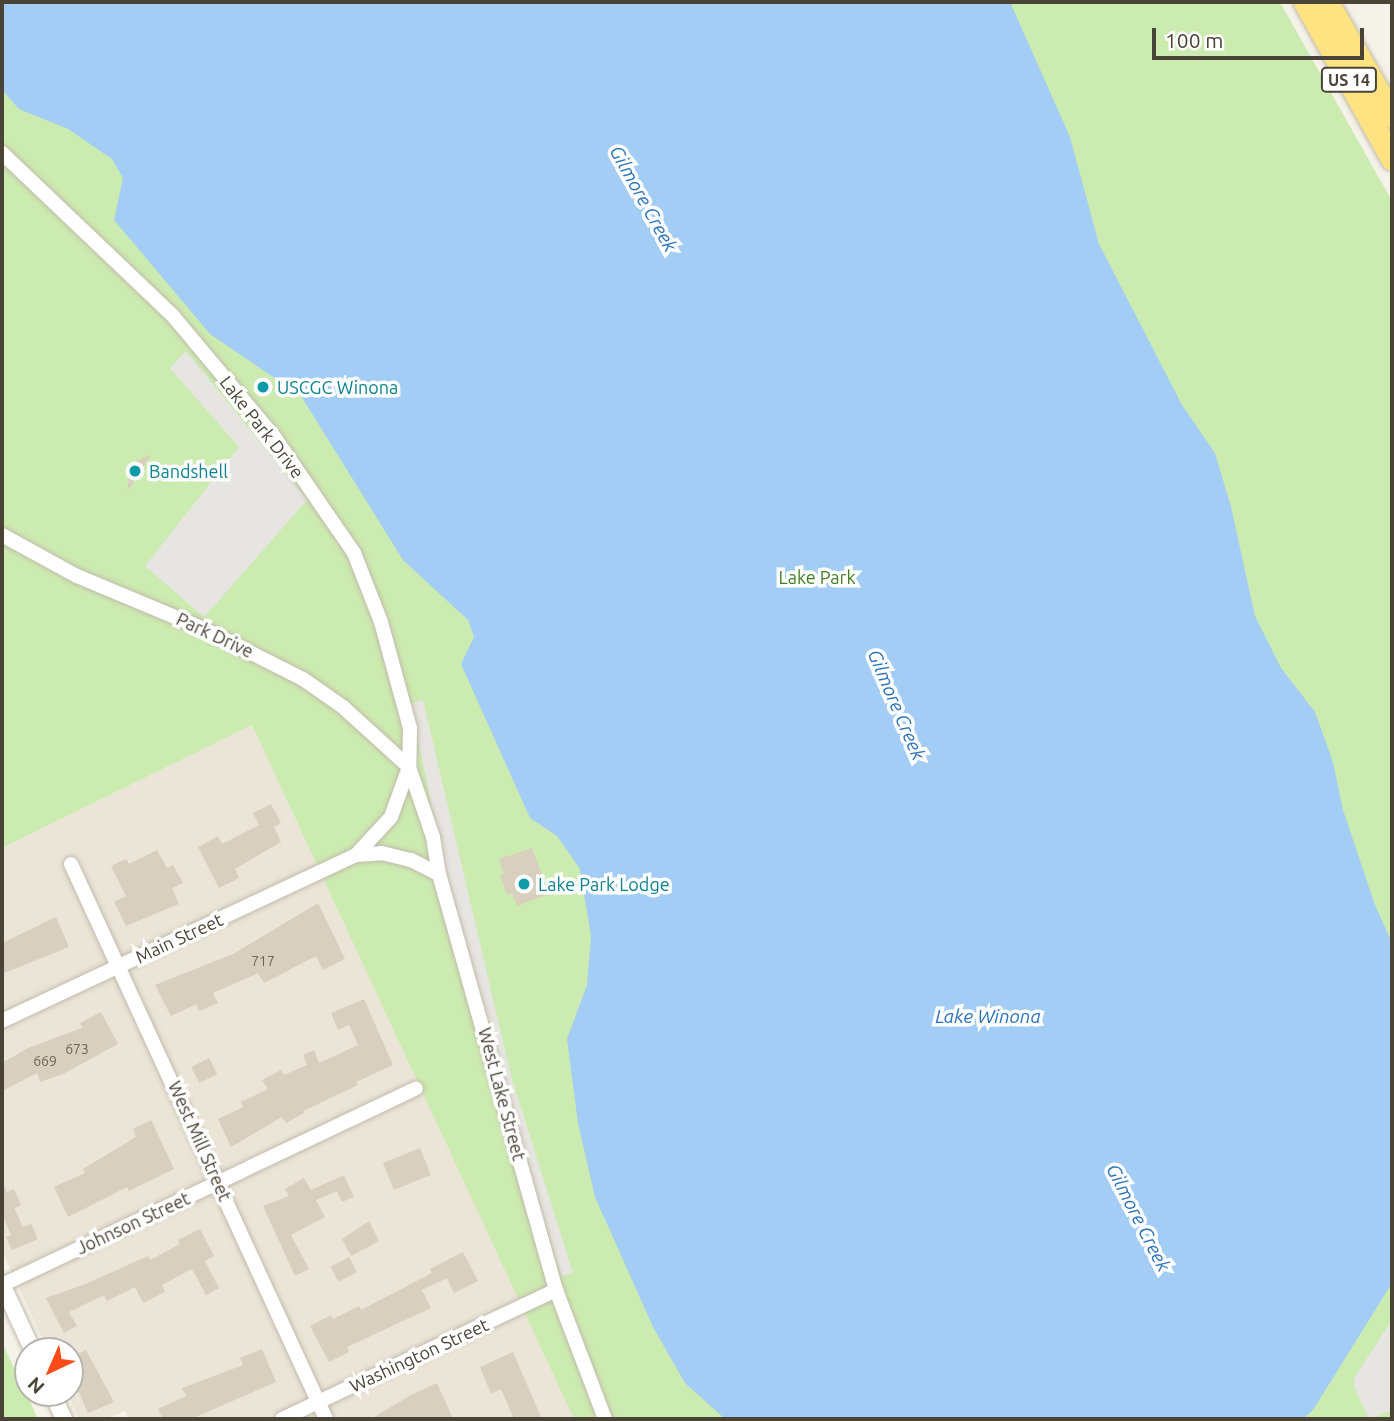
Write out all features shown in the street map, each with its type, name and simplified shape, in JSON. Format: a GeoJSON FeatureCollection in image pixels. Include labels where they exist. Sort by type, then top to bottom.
{"type":"FeatureCollection","features":[{"type":"Feature","properties":{"kind":"highway","name":"US 14"},"geometry":{"type":"LineString","coordinates":[[1305,2],[1392,158]]}},
{"type":"Feature","properties":{"kind":"highway","name":"US 14"},"geometry":{"type":"LineString","coordinates":[[1327,2],[1392,116]]}},
{"type":"Feature","properties":{"kind":"street","name":"Lake Park Drive"},"geometry":{"type":"LineString","coordinates":[[2,153],[173,316],[275,438],[354,553],[381,622],[410,728],[409,766]]}},
{"type":"Feature","properties":{"kind":"street","name":"Park Drive"},"geometry":{"type":"LineString","coordinates":[[2,535],[77,576],[206,629],[303,679],[343,707],[409,766]]}},
{"type":"Feature","properties":{"kind":"street","name":"Main Street"},"geometry":{"type":"LineString","coordinates":[[356,855],[391,817],[409,766]]}},
{"type":"Feature","properties":{"kind":"street","name":"West Lake Street"},"geometry":{"type":"LineString","coordinates":[[409,766],[433,836],[439,874],[556,1290],[605,1419]]}},
{"type":"Feature","properties":{"kind":"street","name":"Main Street"},"geometry":{"type":"LineString","coordinates":[[2,1021],[356,855],[382,853],[411,860],[439,874]]}},
{"type":"Feature","properties":{"kind":"street","name":"West Mill Street"},"geometry":{"type":"LineString","coordinates":[[71,864],[326,1419]]}},
{"type":"Feature","properties":{"kind":"street","name":"Johnson Street"},"geometry":{"type":"LineString","coordinates":[[2,1285],[416,1088]]}},
{"type":"Feature","properties":{"kind":"street"},"geometry":{"type":"LineString","coordinates":[[2,1285],[26,1337]]}},
{"type":"Feature","properties":{"kind":"street","name":"Washington Street"},"geometry":{"type":"LineString","coordinates":[[282,1419],[556,1290]]}},
{"type":"Feature","properties":{"kind":"shaded area"},"geometry":{"type":"Polygon","coordinates":[[[186,351],[307,500],[204,617],[145,566],[239,447],[170,368],[186,351]]]}},
{"type":"Feature","properties":{"kind":"shaded area"},"geometry":{"type":"Polygon","coordinates":[[[423,700],[511,1076],[573,1273],[562,1276],[516,1136],[440,848],[411,704],[423,700]]]}},
{"type":"Feature","properties":{"kind":"shaded area"},"geometry":{"type":"Polygon","coordinates":[[[252,725],[575,1419],[129,1419],[125,1411],[105,1419],[79,1419],[73,1407],[84,1407],[84,1337],[42,1337],[2,1251],[2,848],[252,725]]]}},
{"type":"Feature","properties":{"kind":"shaded area"},"geometry":{"type":"Polygon","coordinates":[[[1392,1320],[1392,1410],[1369,1419],[1354,1387],[1354,1378],[1392,1320]]]}},
{"type":"Feature","properties":{"kind":"green space","name":"Lake Winona"},"geometry":{"type":"Polygon","coordinates":[[[2,2],[1280,2],[1392,201],[1392,1419],[574,1419],[252,725],[2,848],[2,2]]]}},
{"type":"Feature","properties":{"kind":"green space"},"geometry":{"type":"Polygon","coordinates":[[[2,1342],[14,1368],[14,1407],[32,1407],[38,1419],[2,1419],[2,1342]]]}},
{"type":"Feature","properties":{"kind":"water","name":"Lake Winona"},"geometry":{"type":"Polygon","coordinates":[[[2,2],[1010,2],[1070,137],[1099,244],[1182,405],[1215,453],[1231,507],[1255,616],[1281,668],[1315,712],[1333,762],[1343,810],[1375,905],[1392,943],[1392,1283],[1313,1410],[1303,1419],[725,1419],[685,1383],[653,1327],[595,1197],[578,1123],[567,1039],[587,985],[591,936],[580,869],[557,836],[530,818],[461,664],[474,637],[468,620],[403,560],[301,396],[210,334],[114,220],[123,178],[112,159],[68,129],[19,109],[2,90],[2,2]]]}},
{"type":"Feature","properties":{"kind":"building","name":"Bandshell"},"geometry":{"type":"Polygon","coordinates":[[[152,454],[127,492],[131,464],[152,454]]]}},
{"type":"Feature","properties":{"kind":"building"},"geometry":{"type":"Polygon","coordinates":[[[271,804],[281,823],[274,827],[281,842],[235,869],[239,878],[219,888],[198,847],[218,836],[222,844],[259,825],[253,813],[271,804]]]}},
{"type":"Feature","properties":{"kind":"building","name":"Lake Park Lodge"},"geometry":{"type":"Polygon","coordinates":[[[532,848],[549,894],[517,906],[512,893],[507,895],[500,876],[504,874],[499,859],[532,848]]]}},
{"type":"Feature","properties":{"kind":"building"},"geometry":{"type":"Polygon","coordinates":[[[157,850],[167,868],[173,865],[183,883],[172,888],[179,904],[126,926],[114,902],[126,896],[111,866],[126,859],[129,864],[157,850]]]}},
{"type":"Feature","properties":{"kind":"building"},"geometry":{"type":"Polygon","coordinates":[[[318,903],[345,959],[323,970],[316,956],[264,983],[258,973],[213,993],[218,1003],[199,1011],[196,1004],[171,1016],[155,985],[233,954],[318,903]]]}},
{"type":"Feature","properties":{"kind":"building"},"geometry":{"type":"Polygon","coordinates":[[[56,917],[69,947],[2,974],[2,943],[56,917]]]}},
{"type":"Feature","properties":{"kind":"building"},"geometry":{"type":"Polygon","coordinates":[[[364,999],[393,1065],[356,1082],[358,1085],[303,1111],[304,1113],[286,1123],[282,1117],[231,1147],[218,1119],[243,1107],[241,1102],[268,1089],[262,1080],[281,1070],[284,1075],[307,1065],[303,1055],[314,1050],[319,1063],[358,1045],[349,1025],[338,1030],[331,1013],[364,999]]]}},
{"type":"Feature","properties":{"kind":"building"},"geometry":{"type":"Polygon","coordinates":[[[101,1012],[118,1044],[63,1074],[40,1082],[37,1073],[2,1091],[2,1063],[28,1048],[82,1028],[80,1023],[101,1012]]]}},
{"type":"Feature","properties":{"kind":"building"},"geometry":{"type":"Polygon","coordinates":[[[209,1058],[217,1074],[199,1083],[191,1067],[209,1058]]]}},
{"type":"Feature","properties":{"kind":"building"},"geometry":{"type":"Polygon","coordinates":[[[151,1120],[174,1169],[129,1191],[127,1187],[68,1217],[54,1187],[85,1173],[83,1169],[136,1137],[133,1129],[151,1120]]]}},
{"type":"Feature","properties":{"kind":"building"},"geometry":{"type":"Polygon","coordinates":[[[420,1148],[431,1175],[394,1190],[383,1163],[420,1148]]]}},
{"type":"Feature","properties":{"kind":"building"},"geometry":{"type":"Polygon","coordinates":[[[344,1175],[354,1197],[342,1202],[337,1191],[316,1200],[325,1217],[291,1235],[309,1269],[295,1276],[263,1206],[289,1196],[285,1189],[304,1178],[311,1190],[344,1175]]]}},
{"type":"Feature","properties":{"kind":"building"},"geometry":{"type":"Polygon","coordinates":[[[2,1182],[7,1192],[14,1189],[21,1205],[14,1208],[23,1227],[31,1224],[38,1239],[12,1250],[6,1237],[11,1235],[2,1214],[2,1182]]]}},
{"type":"Feature","properties":{"kind":"building"},"geometry":{"type":"Polygon","coordinates":[[[369,1221],[379,1241],[351,1256],[342,1239],[369,1221]]]}},
{"type":"Feature","properties":{"kind":"building"},"geometry":{"type":"Polygon","coordinates":[[[200,1229],[214,1256],[205,1261],[219,1288],[206,1295],[192,1269],[162,1285],[165,1292],[143,1303],[135,1287],[107,1301],[104,1295],[69,1312],[77,1326],[64,1333],[46,1298],[88,1283],[148,1256],[150,1260],[180,1244],[178,1240],[200,1229]]]}},
{"type":"Feature","properties":{"kind":"building"},"geometry":{"type":"Polygon","coordinates":[[[463,1252],[478,1281],[454,1293],[447,1278],[422,1290],[431,1308],[347,1347],[349,1352],[329,1362],[310,1326],[331,1315],[333,1319],[359,1306],[361,1310],[432,1273],[430,1269],[463,1252]]]}},
{"type":"Feature","properties":{"kind":"building"},"geometry":{"type":"Polygon","coordinates":[[[349,1257],[357,1272],[338,1282],[330,1267],[349,1257]]]}},
{"type":"Feature","properties":{"kind":"building"},"geometry":{"type":"Polygon","coordinates":[[[262,1349],[276,1382],[191,1419],[163,1419],[158,1409],[186,1396],[182,1388],[243,1365],[240,1358],[262,1349]]]}},
{"type":"Feature","properties":{"kind":"building"},"geometry":{"type":"Polygon","coordinates":[[[86,1350],[114,1402],[88,1413],[84,1404],[86,1350]]]}},
{"type":"Feature","properties":{"kind":"building"},"geometry":{"type":"Polygon","coordinates":[[[513,1352],[542,1419],[514,1419],[501,1389],[491,1394],[480,1367],[513,1352]]]}},
{"type":"Feature","properties":{"kind":"building"},"geometry":{"type":"Polygon","coordinates":[[[437,1383],[453,1419],[371,1419],[411,1395],[437,1383]]]}},
{"type":"Feature","properties":{"kind":"place","name":"USCGC Winona"},"geometry":{"type":"Point","coordinates":[263,387]}},
{"type":"Feature","properties":{"kind":"place","name":"Bandshell"},"geometry":{"type":"Point","coordinates":[135,471]}},
{"type":"Feature","properties":{"kind":"place","name":"Lake Park Lodge"},"geometry":{"type":"Point","coordinates":[524,884]}},
{"type":"Feature","properties":{"kind":"water label","name":"Gilmore Creek"},"geometry":{"type":"Point","coordinates":[643,199]}},
{"type":"Feature","properties":{"kind":"water label","name":"Gilmore Creek"},"geometry":{"type":"Point","coordinates":[896,705]}},
{"type":"Feature","properties":{"kind":"water label","name":"Gilmore Creek"},"geometry":{"type":"Point","coordinates":[1138,1218]}},
{"type":"Feature","properties":{"kind":"park label","name":"Lake Park"},"geometry":{"type":"Point","coordinates":[817,577]}}]}
